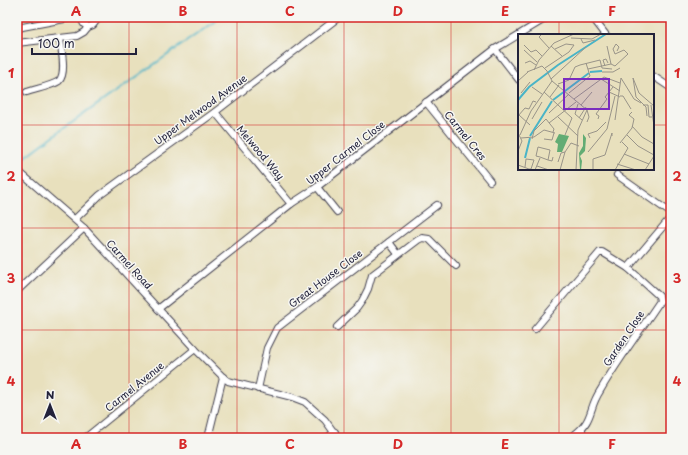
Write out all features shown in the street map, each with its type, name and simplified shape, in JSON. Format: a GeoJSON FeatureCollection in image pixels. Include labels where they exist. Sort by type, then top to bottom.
{"type":"FeatureCollection","features":[{"type":"Feature","properties":{"kind":"street"},"geometry":{"type":"LineString","coordinates":[[17,28],[76,17]]}},
{"type":"Feature","properties":{"kind":"street"},"geometry":{"type":"LineString","coordinates":[[80,17],[84,24],[88,27]]}},
{"type":"Feature","properties":{"kind":"street"},"geometry":{"type":"LineString","coordinates":[[17,44],[81,35],[88,27],[93,25],[99,17]]}},
{"type":"Feature","properties":{"kind":"street","name":"Upper Melwood Avenue"},"geometry":{"type":"LineString","coordinates":[[75,219],[100,195],[215,112],[338,17]]}},
{"type":"Feature","properties":{"kind":"street","name":"Upper Carmel Close"},"geometry":{"type":"LineString","coordinates":[[520,34],[548,17]]}},
{"type":"Feature","properties":{"kind":"street"},"geometry":{"type":"LineString","coordinates":[[592,17],[605,34]]}},
{"type":"Feature","properties":{"kind":"street","name":"Upper Carmel Close"},"geometry":{"type":"LineString","coordinates":[[158,309],[291,204],[316,187],[495,49],[518,35]]}},
{"type":"Feature","properties":{"kind":"street"},"geometry":{"type":"LineString","coordinates":[[27,92],[56,82],[62,77],[63,69],[60,38]]}},
{"type":"Feature","properties":{"kind":"street"},"geometry":{"type":"LineString","coordinates":[[495,49],[518,79]]}},
{"type":"Feature","properties":{"kind":"street"},"geometry":{"type":"LineString","coordinates":[[654,77],[671,88]]}},
{"type":"Feature","properties":{"kind":"street","name":"Carmel Cres"},"geometry":{"type":"LineString","coordinates":[[426,102],[490,181]]}},
{"type":"Feature","properties":{"kind":"street","name":"Melwood Way"},"geometry":{"type":"LineString","coordinates":[[215,112],[291,204]]}},
{"type":"Feature","properties":{"kind":"street","name":"Carmel Road"},"geometry":{"type":"LineString","coordinates":[[17,171],[75,219],[195,349],[223,377]]}},
{"type":"Feature","properties":{"kind":"street"},"geometry":{"type":"LineString","coordinates":[[617,175],[671,213]]}},
{"type":"Feature","properties":{"kind":"street"},"geometry":{"type":"LineString","coordinates":[[316,187],[338,212]]}},
{"type":"Feature","properties":{"kind":"street","name":"Great House Close"},"geometry":{"type":"LineString","coordinates":[[258,389],[267,348],[277,328],[437,205]]}},
{"type":"Feature","properties":{"kind":"street"},"geometry":{"type":"LineString","coordinates":[[535,329],[600,252],[628,268],[671,217]]}},
{"type":"Feature","properties":{"kind":"street"},"geometry":{"type":"LineString","coordinates":[[17,291],[84,228]]}},
{"type":"Feature","properties":{"kind":"street"},"geometry":{"type":"LineString","coordinates":[[338,327],[362,301],[368,289],[372,275],[418,240],[426,238],[456,266]]}},
{"type":"Feature","properties":{"kind":"street"},"geometry":{"type":"LineString","coordinates":[[389,242],[398,254]]}},
{"type":"Feature","properties":{"kind":"street","name":"Garden Close"},"geometry":{"type":"LineString","coordinates":[[582,429],[589,420],[600,389],[660,301],[659,296],[628,268]]}},
{"type":"Feature","properties":{"kind":"street","name":"Carmel Avenue"},"geometry":{"type":"LineString","coordinates":[[85,438],[195,349]]}},
{"type":"Feature","properties":{"kind":"street"},"geometry":{"type":"LineString","coordinates":[[208,438],[223,377],[228,381],[292,397],[305,402],[325,420],[338,438]]}},
{"type":"Feature","properties":{"kind":"street"},"geometry":{"type":"LineString","coordinates":[[573,438],[574,435],[582,429]]}},
{"type":"Feature","properties":{"kind":"street"},"geometry":{"type":"LineString","coordinates":[[581,438],[582,429]]}},
{"type":"Feature","properties":{"kind":"street"},"geometry":{"type":"LineString","coordinates":[[328,438],[335,432]]}},
{"type":"Feature","properties":{"kind":"waterway"},"geometry":{"type":"LineString","coordinates":[[17,163],[221,17]]}}]}
